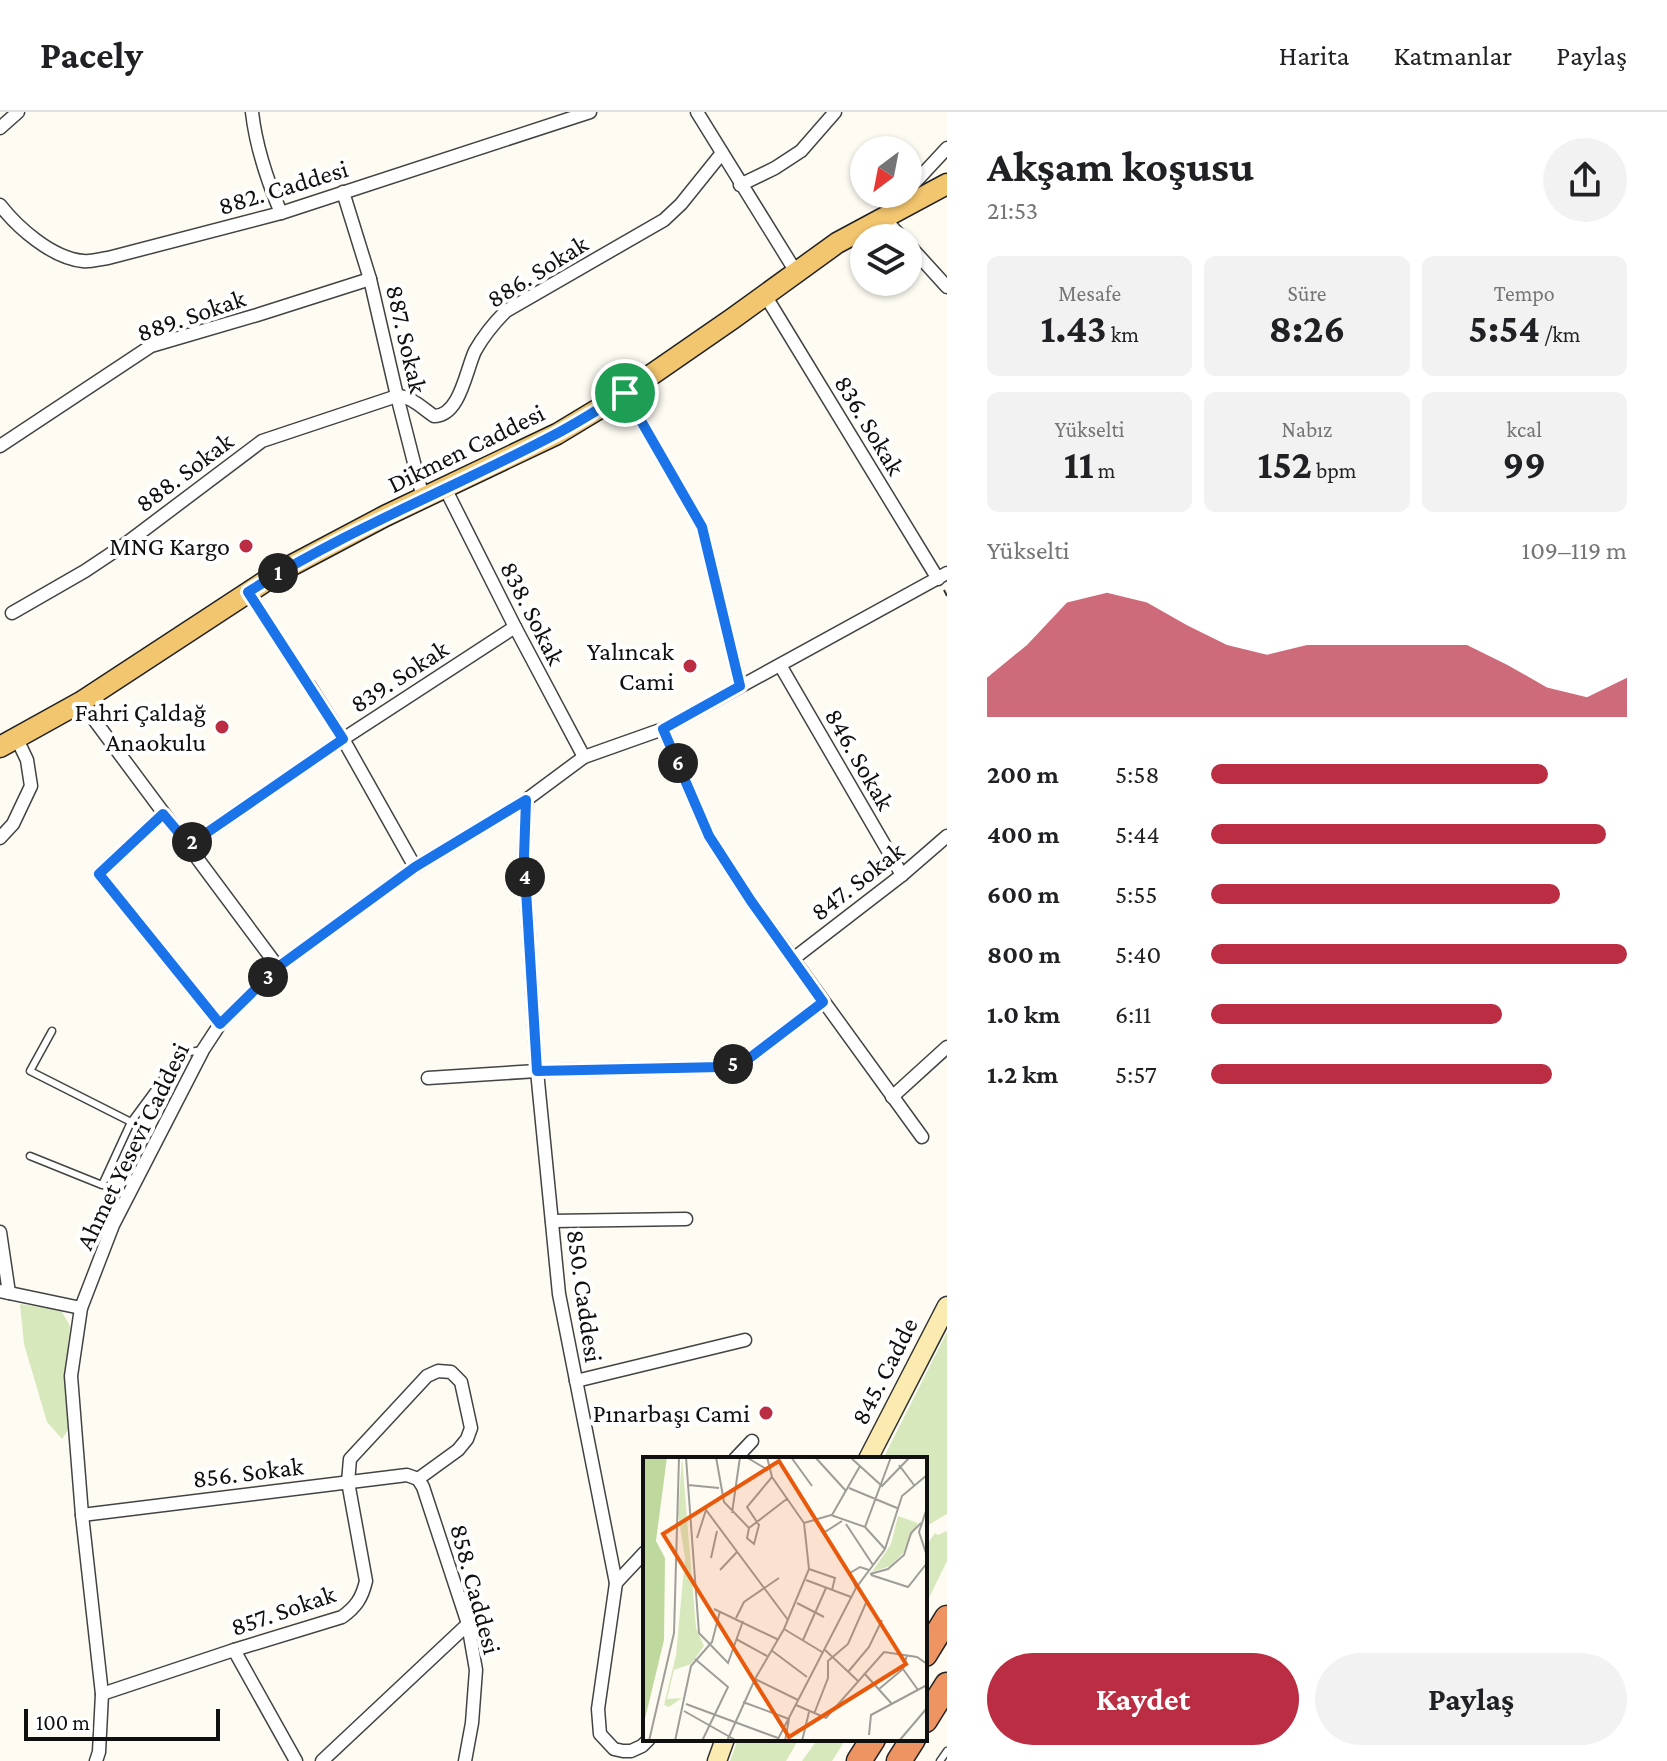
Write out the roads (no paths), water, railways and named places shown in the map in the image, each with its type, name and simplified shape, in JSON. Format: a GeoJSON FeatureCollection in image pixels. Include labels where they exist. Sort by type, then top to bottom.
{"type":"FeatureCollection","features":[{"type":"Feature","properties":{"kind":"highway"},"geometry":{"type":"LineString","coordinates":[[927,1651],[947,1618]]}},
{"type":"Feature","properties":{"kind":"highway"},"geometry":{"type":"LineString","coordinates":[[927,1717],[947,1685]]}},
{"type":"Feature","properties":{"kind":"highway"},"geometry":{"type":"LineString","coordinates":[[859,1761],[872,1741]]}},
{"type":"Feature","properties":{"kind":"highway"},"geometry":{"type":"LineString","coordinates":[[899,1761],[912,1741]]}},
{"type":"Feature","properties":{"kind":"main road","name":"Dikmen Caddesi"},"geometry":{"type":"LineString","coordinates":[[8,743],[81,702],[281,571],[557,434],[625,393],[837,243],[947,184]]}},
{"type":"Feature","properties":{"kind":"street"},"geometry":{"type":"LineString","coordinates":[[0,128],[18,112]]}},
{"type":"Feature","properties":{"kind":"street"},"geometry":{"type":"LineString","coordinates":[[252,112],[255,137],[267,179],[281,213]]}},
{"type":"Feature","properties":{"kind":"street"},"geometry":{"type":"LineString","coordinates":[[697,112],[796,272]]}},
{"type":"Feature","properties":{"kind":"street"},"geometry":{"type":"LineString","coordinates":[[740,185],[801,151],[835,112]]}},
{"type":"Feature","properties":{"kind":"street","name":"882. Caddesi"},"geometry":{"type":"LineString","coordinates":[[0,205],[33,239],[56,252],[82,261],[108,258],[281,213],[581,113]]}},
{"type":"Feature","properties":{"kind":"street"},"geometry":{"type":"LineString","coordinates":[[922,175],[947,148]]}},
{"type":"Feature","properties":{"kind":"street","name":"886. Sokak"},"geometry":{"type":"LineString","coordinates":[[397,396],[405,396],[434,416],[448,411],[461,390],[474,354],[488,329],[506,311],[664,220],[722,153]]}},
{"type":"Feature","properties":{"kind":"street","name":"887. Sokak"},"geometry":{"type":"LineString","coordinates":[[343,192],[370,279],[423,498]]}},
{"type":"Feature","properties":{"kind":"street"},"geometry":{"type":"LineString","coordinates":[[889,224],[883,217],[891,208]]}},
{"type":"Feature","properties":{"kind":"street"},"geometry":{"type":"LineString","coordinates":[[922,259],[947,287]]}},
{"type":"Feature","properties":{"kind":"street","name":"889. Sokak"},"geometry":{"type":"LineString","coordinates":[[0,446],[151,346],[370,279]]}},
{"type":"Feature","properties":{"kind":"street","name":"836. Sokak"},"geometry":{"type":"LineString","coordinates":[[765,295],[942,576]]}},
{"type":"Feature","properties":{"kind":"street"},"geometry":{"type":"LineString","coordinates":[[625,393],[702,527],[740,686]]}},
{"type":"Feature","properties":{"kind":"street","name":"888. Sokak"},"geometry":{"type":"LineString","coordinates":[[12,613],[124,545],[262,441],[397,396]]}},
{"type":"Feature","properties":{"kind":"street","name":"838. Sokak"},"geometry":{"type":"LineString","coordinates":[[445,488],[584,757]]}},
{"type":"Feature","properties":{"kind":"street","name":"Ahmet Yesevi Caddesi"},"geometry":{"type":"LineString","coordinates":[[100,1758],[102,1694],[82,1515],[71,1376],[81,1308],[113,1225],[203,1050],[220,1024],[278,967],[415,867],[526,800],[584,757],[663,729],[942,576]]}},
{"type":"Feature","properties":{"kind":"street","name":"839. Sokak"},"geometry":{"type":"LineString","coordinates":[[189,845],[343,739],[515,627]]}},
{"type":"Feature","properties":{"kind":"street","name":"846. Sokak"},"geometry":{"type":"LineString","coordinates":[[780,665],[902,875]]}},
{"type":"Feature","properties":{"kind":"street"},"geometry":{"type":"LineString","coordinates":[[309,685],[415,867]]}},
{"type":"Feature","properties":{"kind":"street"},"geometry":{"type":"LineString","coordinates":[[81,702],[278,967]]}},
{"type":"Feature","properties":{"kind":"street"},"geometry":{"type":"LineString","coordinates":[[663,729],[709,836],[751,901],[922,1137]]}},
{"type":"Feature","properties":{"kind":"street"},"geometry":{"type":"LineString","coordinates":[[0,838],[13,824],[31,786],[27,760],[8,743]]}},
{"type":"Feature","properties":{"kind":"street","name":"850. Caddesi"},"geometry":{"type":"LineString","coordinates":[[526,800],[524,857],[537,1071],[559,1294],[616,1583],[598,1709],[600,1734],[614,1749],[623,1751],[631,1751],[647,1741]]}},
{"type":"Feature","properties":{"kind":"street"},"geometry":{"type":"LineString","coordinates":[[163,814],[99,874],[220,1024]]}},
{"type":"Feature","properties":{"kind":"street","name":"847. Sokak"},"geometry":{"type":"LineString","coordinates":[[793,959],[947,836]]}},
{"type":"Feature","properties":{"kind":"street"},"geometry":{"type":"LineString","coordinates":[[428,1078],[537,1071],[721,1067],[747,1060],[823,1002]]}},
{"type":"Feature","properties":{"kind":"street"},"geometry":{"type":"LineString","coordinates":[[892,1097],[947,1047]]}},
{"type":"Feature","properties":{"kind":"street"},"geometry":{"type":"LineString","coordinates":[[552,1221],[686,1219]]}},
{"type":"Feature","properties":{"kind":"street"},"geometry":{"type":"LineString","coordinates":[[0,1232],[5,1292],[81,1308]]}},
{"type":"Feature","properties":{"kind":"street","name":"845. Cadde"},"geometry":{"type":"LineString","coordinates":[[869,1457],[947,1306]]}},
{"type":"Feature","properties":{"kind":"street"},"geometry":{"type":"LineString","coordinates":[[576,1381],[745,1340]]}},
{"type":"Feature","properties":{"kind":"street"},"geometry":{"type":"LineString","coordinates":[[348,1482],[350,1459],[427,1376],[438,1371],[451,1372],[461,1382],[471,1428],[458,1450],[418,1479]]}},
{"type":"Feature","properties":{"kind":"street"},"geometry":{"type":"LineString","coordinates":[[737,1457],[752,1441]]}},
{"type":"Feature","properties":{"kind":"street","name":"856. Sokak"},"geometry":{"type":"LineString","coordinates":[[82,1515],[407,1475],[418,1479]]}},
{"type":"Feature","properties":{"kind":"street","name":"858. Caddesi"},"geometry":{"type":"LineString","coordinates":[[418,1479],[468,1624],[476,1670],[465,1761]]}},
{"type":"Feature","properties":{"kind":"street","name":"857. Sokak"},"geometry":{"type":"LineString","coordinates":[[102,1694],[342,1617],[354,1608],[363,1595],[366,1581],[348,1482]]}},
{"type":"Feature","properties":{"kind":"street"},"geometry":{"type":"LineString","coordinates":[[616,1583],[643,1554]]}},
{"type":"Feature","properties":{"kind":"street"},"geometry":{"type":"LineString","coordinates":[[322,1761],[468,1624]]}},
{"type":"Feature","properties":{"kind":"street"},"geometry":{"type":"LineString","coordinates":[[234,1650],[296,1761]]}},
{"type":"Feature","properties":{"kind":"street"},"geometry":{"type":"LineString","coordinates":[[717,1761],[724,1741]]}},
{"type":"Feature","properties":{"kind":"lane"},"geometry":{"type":"LineString","coordinates":[[52,1031],[30,1071],[131,1122]]}},
{"type":"Feature","properties":{"kind":"lane"},"geometry":{"type":"LineString","coordinates":[[30,1156],[102,1185],[131,1122],[182,1053],[203,1050]]}},
{"type":"Feature","properties":{"kind":"lane"},"geometry":{"type":"LineString","coordinates":[[940,1761],[947,1751]]}},
{"type":"Feature","properties":{"kind":"place","name":"MNG Kargo"},"geometry":{"type":"Point","coordinates":[246,546]}},
{"type":"Feature","properties":{"kind":"place","name":"Yalıncak Cami"},"geometry":{"type":"Point","coordinates":[690,666]}},
{"type":"Feature","properties":{"kind":"place","name":"Fahri Çaldağ Anaokulu"},"geometry":{"type":"Point","coordinates":[222,727]}},
{"type":"Feature","properties":{"kind":"place","name":"Pınarbaşı Cami"},"geometry":{"type":"Point","coordinates":[766,1413]}}]}
